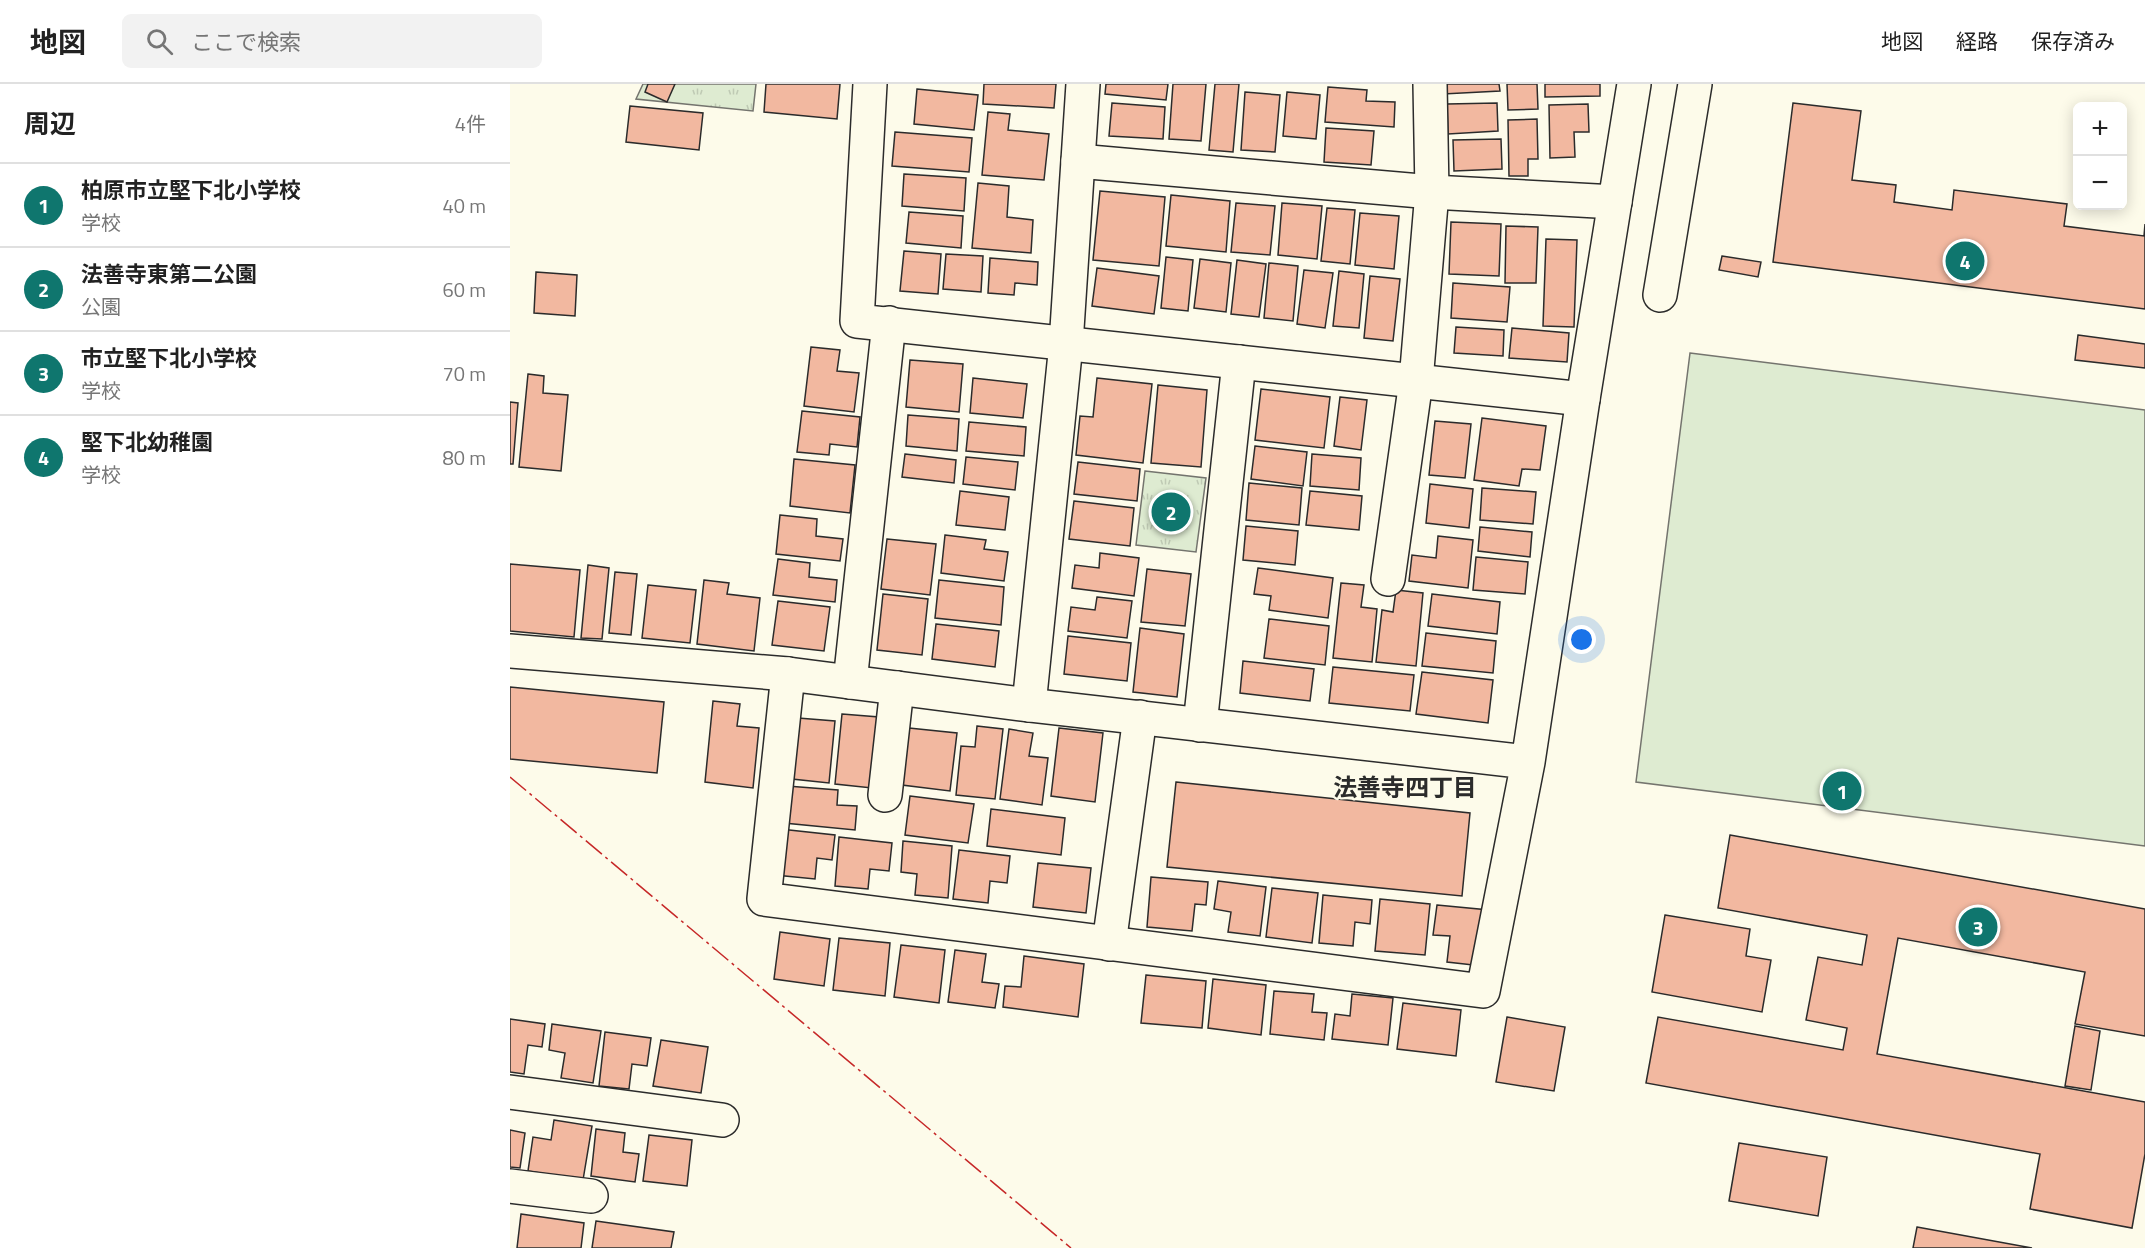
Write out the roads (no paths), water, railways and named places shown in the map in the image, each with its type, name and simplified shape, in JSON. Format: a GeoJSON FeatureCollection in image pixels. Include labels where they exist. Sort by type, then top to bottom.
{"type":"FeatureCollection","features":[{"type":"Feature","properties":{"kind":"street"},"geometry":{"type":"LineString","coordinates":[[870,84],[856,321],[1582,399]]}},
{"type":"Feature","properties":{"kind":"street"},"geometry":{"type":"LineString","coordinates":[[1029,705],[1066,344],[1083,84]]}},
{"type":"Feature","properties":{"kind":"street"},"geometry":{"type":"LineString","coordinates":[[1388,579],[1416,381],[1432,192],[1430,84]]}},
{"type":"Feature","properties":{"kind":"street"},"geometry":{"type":"LineString","coordinates":[[789,674],[764,899],[1483,991],[1528,762],[1582,399],[1634,84]]}},
{"type":"Feature","properties":{"kind":"street"},"geometry":{"type":"LineString","coordinates":[[1660,295],[1695,84]]}},
{"type":"Feature","properties":{"kind":"street"},"geometry":{"type":"LineString","coordinates":[[1078,161],[1432,192],[1615,202]]}},
{"type":"Feature","properties":{"kind":"street"},"geometry":{"type":"LineString","coordinates":[[850,682],[889,323]]}},
{"type":"Feature","properties":{"kind":"street"},"geometry":{"type":"LineString","coordinates":[[1200,725],[1239,362]]}},
{"type":"Feature","properties":{"kind":"street"},"geometry":{"type":"LineString","coordinates":[[510,651],[789,674],[1029,705],[1528,762]]}},
{"type":"Feature","properties":{"kind":"street"},"geometry":{"type":"LineString","coordinates":[[885,795],[897,687]]}},
{"type":"Feature","properties":{"kind":"street"},"geometry":{"type":"LineString","coordinates":[[1109,944],[1140,717]]}},
{"type":"Feature","properties":{"kind":"street"},"geometry":{"type":"LineString","coordinates":[[510,1092],[722,1120]]}},
{"type":"Feature","properties":{"kind":"street"},"geometry":{"type":"LineString","coordinates":[[510,1186],[591,1197]]}},
{"type":"Feature","properties":{"kind":"place","name":"堅下北幼稚園"},"geometry":{"type":"Point","coordinates":[1965,261]}},
{"type":"Feature","properties":{"kind":"place","name":"法善寺東第二公園"},"geometry":{"type":"Point","coordinates":[1171,512]}},
{"type":"Feature","properties":{"kind":"place","name":"柏原市立堅下北小学校"},"geometry":{"type":"Point","coordinates":[1842,791]}},
{"type":"Feature","properties":{"kind":"place","name":"市立堅下北小学校"},"geometry":{"type":"Point","coordinates":[1978,927]}},
{"type":"Feature","properties":{"kind":"district","name":"法善寺四丁目"},"geometry":{"type":"Point","coordinates":[1405,788]}}]}
